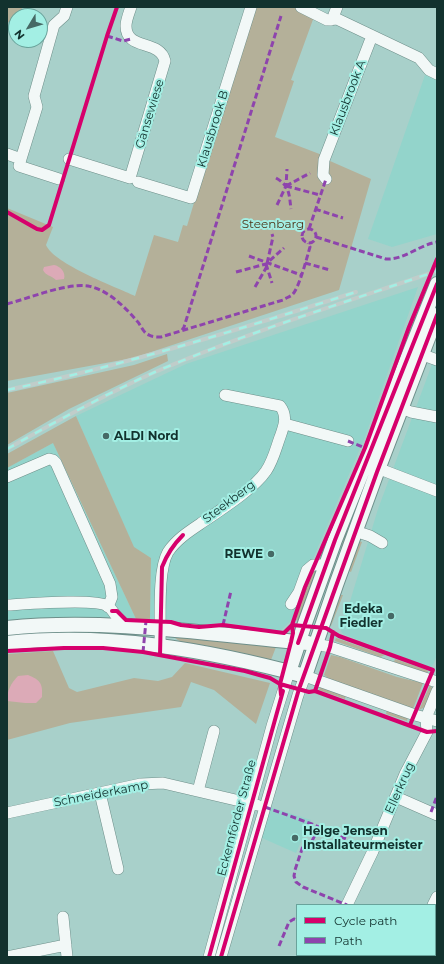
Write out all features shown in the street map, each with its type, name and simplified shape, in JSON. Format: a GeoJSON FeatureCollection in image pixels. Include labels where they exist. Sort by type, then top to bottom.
{"type":"FeatureCollection","features":[{"type":"Feature","properties":{"kind":"main road","name":"Eckernförder Straße"},"geometry":{"type":"LineString","coordinates":[[289,672],[298,642],[326,565],[372,466],[416,353],[436,292]]}},
{"type":"Feature","properties":{"kind":"main road","name":"Eckernförder Straße"},"geometry":{"type":"LineString","coordinates":[[416,353],[437,315]]}},
{"type":"Feature","properties":{"kind":"main road","name":"Eckernförder Straße"},"geometry":{"type":"LineString","coordinates":[[305,676],[355,531],[372,466]]}},
{"type":"Feature","properties":{"kind":"main road"},"geometry":{"type":"LineString","coordinates":[[7,628],[61,625],[123,626],[316,644]]}},
{"type":"Feature","properties":{"kind":"main road"},"geometry":{"type":"LineString","coordinates":[[7,643],[44,640],[92,639],[160,645],[227,656],[305,676]]}},
{"type":"Feature","properties":{"kind":"street"},"geometry":{"type":"LineString","coordinates":[[58,179],[19,166],[37,107],[34,96],[54,25],[64,16],[66,7]]}},
{"type":"Feature","properties":{"kind":"street","name":"Gänsewiese"},"geometry":{"type":"LineString","coordinates":[[69,159],[130,178],[165,62],[162,52],[136,42],[128,35],[126,26],[130,7]]}},
{"type":"Feature","properties":{"kind":"street","name":"Klausbrook B"},"geometry":{"type":"LineString","coordinates":[[138,182],[191,198],[251,7]]}},
{"type":"Feature","properties":{"kind":"street"},"geometry":{"type":"LineString","coordinates":[[301,7],[327,20],[337,19],[419,58],[429,70],[437,74]]}},
{"type":"Feature","properties":{"kind":"street"},"geometry":{"type":"LineString","coordinates":[[332,20],[336,7]]}},
{"type":"Feature","properties":{"kind":"street","name":"Klausbrook A"},"geometry":{"type":"LineString","coordinates":[[326,179],[323,175],[324,160],[372,36]]}},
{"type":"Feature","properties":{"kind":"street"},"geometry":{"type":"LineString","coordinates":[[7,154],[21,159]]}},
{"type":"Feature","properties":{"kind":"street"},"geometry":{"type":"LineString","coordinates":[[416,353],[437,360]]}},
{"type":"Feature","properties":{"kind":"street"},"geometry":{"type":"LineString","coordinates":[[225,395],[280,406],[285,412],[285,424],[348,441]]}},
{"type":"Feature","properties":{"kind":"street"},"geometry":{"type":"LineString","coordinates":[[395,406],[411,412],[437,417]]}},
{"type":"Feature","properties":{"kind":"street","name":"Steekberg"},"geometry":{"type":"LineString","coordinates":[[160,645],[162,567],[167,554],[183,535],[213,515],[257,482],[267,470],[285,424]]}},
{"type":"Feature","properties":{"kind":"street"},"geometry":{"type":"LineString","coordinates":[[7,477],[49,459],[56,463],[110,584],[112,597],[108,607]]}},
{"type":"Feature","properties":{"kind":"street"},"geometry":{"type":"LineString","coordinates":[[372,466],[437,491]]}},
{"type":"Feature","properties":{"kind":"street"},"geometry":{"type":"LineString","coordinates":[[355,531],[370,536],[382,543]]}},
{"type":"Feature","properties":{"kind":"street"},"geometry":{"type":"LineString","coordinates":[[291,604],[299,592],[307,570],[313,565],[326,565]]}},
{"type":"Feature","properties":{"kind":"street"},"geometry":{"type":"LineString","coordinates":[[7,606],[94,602],[108,607],[123,626]]}},
{"type":"Feature","properties":{"kind":"street"},"geometry":{"type":"LineString","coordinates":[[316,644],[330,647],[437,682]]}},
{"type":"Feature","properties":{"kind":"street","name":"Eckernförder Straße"},"geometry":{"type":"LineString","coordinates":[[210,957],[272,726],[289,672]]}},
{"type":"Feature","properties":{"kind":"street"},"geometry":{"type":"LineString","coordinates":[[305,676],[432,720]]}},
{"type":"Feature","properties":{"kind":"street","name":"Eckernförder Straße"},"geometry":{"type":"LineString","coordinates":[[220,957],[305,676]]}},
{"type":"Feature","properties":{"kind":"street","name":"Ellerkrug"},"geometry":{"type":"LineString","coordinates":[[347,904],[373,851],[405,774],[427,732],[432,720],[437,691]]}},
{"type":"Feature","properties":{"kind":"street"},"geometry":{"type":"LineString","coordinates":[[198,791],[214,732]]}},
{"type":"Feature","properties":{"kind":"street","name":"Schneiderkamp"},"geometry":{"type":"LineString","coordinates":[[7,813],[141,784],[163,783],[265,807]]}},
{"type":"Feature","properties":{"kind":"street"},"geometry":{"type":"LineString","coordinates":[[100,793],[118,869]]}},
{"type":"Feature","properties":{"kind":"street"},"geometry":{"type":"LineString","coordinates":[[396,797],[437,815]]}},
{"type":"Feature","properties":{"kind":"street"},"geometry":{"type":"LineString","coordinates":[[63,918],[67,957]]}},
{"type":"Feature","properties":{"kind":"street"},"geometry":{"type":"LineString","coordinates":[[7,956],[66,945]]}},
{"type":"Feature","properties":{"kind":"shaded area"},"geometry":{"type":"Polygon","coordinates":[[[425,75],[437,80],[437,234],[392,247],[368,239],[425,75]]]}},
{"type":"Feature","properties":{"kind":"shaded area"},"geometry":{"type":"Polygon","coordinates":[[[54,265],[62,270],[64,279],[56,280],[43,270],[44,267],[54,265]]]}},
{"type":"Feature","properties":{"kind":"shaded area"},"geometry":{"type":"Polygon","coordinates":[[[418,287],[365,437],[312,561],[292,620],[280,631],[226,623],[199,625],[179,624],[174,620],[150,619],[151,558],[134,548],[76,416],[186,364],[418,287]]]}},
{"type":"Feature","properties":{"kind":"shaded area"},"geometry":{"type":"Polygon","coordinates":[[[437,351],[437,655],[433,665],[428,667],[343,634],[341,631],[378,509],[437,351]]]}},
{"type":"Feature","properties":{"kind":"shaded area"},"geometry":{"type":"Polygon","coordinates":[[[53,443],[136,619],[127,618],[109,621],[7,624],[7,468],[53,443]]]}},
{"type":"Feature","properties":{"kind":"shaded area"},"geometry":{"type":"Polygon","coordinates":[[[28,675],[38,680],[40,683],[42,688],[42,697],[36,703],[7,701],[11,684],[18,676],[28,675]]]}},
{"type":"Feature","properties":{"kind":"shaded area"},"geometry":{"type":"Polygon","coordinates":[[[270,807],[311,820],[296,853],[262,838],[270,807]]]}},
{"type":"Feature","properties":{"kind":"green space"},"geometry":{"type":"Polygon","coordinates":[[[7,7],[21,7],[8,8],[7,23],[7,7]]]}},
{"type":"Feature","properties":{"kind":"green space","name":"Steenbarg"},"geometry":{"type":"Polygon","coordinates":[[[253,7],[301,7],[315,14],[291,80],[294,81],[275,137],[330,158],[330,161],[371,179],[339,290],[133,358],[7,381],[7,208],[53,227],[46,245],[51,252],[61,260],[86,274],[135,296],[154,235],[178,242],[183,225],[187,226],[253,7]]]}},
{"type":"Feature","properties":{"kind":"green space"},"geometry":{"type":"Polygon","coordinates":[[[419,307],[422,308],[325,549],[316,561],[366,445],[419,307]]]}},
{"type":"Feature","properties":{"kind":"green space"},"geometry":{"type":"Polygon","coordinates":[[[167,354],[168,361],[69,409],[7,445],[7,393],[134,365],[167,354]]]}},
{"type":"Feature","properties":{"kind":"green space"},"geometry":{"type":"Polygon","coordinates":[[[76,416],[134,547],[151,558],[150,619],[136,619],[53,443],[7,468],[7,454],[76,416]]]}},
{"type":"Feature","properties":{"kind":"green space"},"geometry":{"type":"Polygon","coordinates":[[[359,495],[362,496],[318,623],[315,623],[339,556],[347,526],[359,495]]]}},
{"type":"Feature","properties":{"kind":"green space"},"geometry":{"type":"Polygon","coordinates":[[[356,540],[362,542],[351,572],[349,571],[352,552],[356,540]]]}},
{"type":"Feature","properties":{"kind":"green space"},"geometry":{"type":"Polygon","coordinates":[[[317,568],[299,621],[296,620],[304,591],[312,570],[317,568]]]}},
{"type":"Feature","properties":{"kind":"green space"},"geometry":{"type":"Polygon","coordinates":[[[341,595],[343,595],[331,626],[329,625],[341,595]]]}},
{"type":"Feature","properties":{"kind":"green space"},"geometry":{"type":"Polygon","coordinates":[[[62,629],[142,634],[101,633],[7,638],[7,633],[62,629]]]}},
{"type":"Feature","properties":{"kind":"green space"},"geometry":{"type":"Polygon","coordinates":[[[172,636],[276,647],[271,660],[203,645],[181,642],[172,636]]]}},
{"type":"Feature","properties":{"kind":"green space"},"geometry":{"type":"Polygon","coordinates":[[[336,638],[385,655],[380,657],[335,641],[336,638]]]}},
{"type":"Feature","properties":{"kind":"green space"},"geometry":{"type":"Polygon","coordinates":[[[53,651],[69,688],[77,692],[134,678],[158,681],[172,677],[185,663],[270,683],[256,724],[214,690],[191,682],[181,707],[70,723],[7,740],[7,654],[53,651]]]}},
{"type":"Feature","properties":{"kind":"green space"},"geometry":{"type":"Polygon","coordinates":[[[331,655],[397,677],[423,683],[413,709],[331,680],[324,675],[331,655]]]}},
{"type":"Feature","properties":{"kind":"green space"},"geometry":{"type":"Polygon","coordinates":[[[395,659],[427,670],[428,672],[426,673],[394,662],[395,659]]]}},
{"type":"Feature","properties":{"kind":"green space"},"geometry":{"type":"Polygon","coordinates":[[[430,685],[433,689],[425,707],[419,710],[430,685]]]}},
{"type":"Feature","properties":{"kind":"green space"},"geometry":{"type":"Polygon","coordinates":[[[321,686],[346,695],[345,699],[319,690],[321,686]]]}},
{"type":"Feature","properties":{"kind":"green space"},"geometry":{"type":"Polygon","coordinates":[[[387,710],[408,717],[407,721],[386,714],[387,710]]]}},
{"type":"Feature","properties":{"kind":"railway"},"geometry":{"type":"LineString","coordinates":[[7,449],[98,399],[155,372],[259,331],[437,271]]}},
{"type":"Feature","properties":{"kind":"railway"},"geometry":{"type":"LineString","coordinates":[[7,390],[139,358],[226,333],[356,292]]}},
{"type":"Feature","properties":{"kind":"marked path"},"geometry":{"type":"LineString","coordinates":[[182,330],[281,16]]}},
{"type":"Feature","properties":{"kind":"marked path"},"geometry":{"type":"LineString","coordinates":[[107,36],[123,41],[131,39]]}},
{"type":"Feature","properties":{"kind":"marked path"},"geometry":{"type":"LineString","coordinates":[[277,205],[286,186],[287,169]]}},
{"type":"Feature","properties":{"kind":"marked path"},"geometry":{"type":"LineString","coordinates":[[286,186],[310,173]]}},
{"type":"Feature","properties":{"kind":"marked path"},"geometry":{"type":"LineString","coordinates":[[276,178],[284,184],[288,191],[291,209]]}},
{"type":"Feature","properties":{"kind":"marked path"},"geometry":{"type":"LineString","coordinates":[[309,229],[326,179]]}},
{"type":"Feature","properties":{"kind":"marked path"},"geometry":{"type":"LineString","coordinates":[[286,186],[320,195]]}},
{"type":"Feature","properties":{"kind":"marked path"},"geometry":{"type":"LineString","coordinates":[[315,209],[343,218]]}},
{"type":"Feature","properties":{"kind":"marked path"},"geometry":{"type":"LineString","coordinates":[[309,229],[314,231],[316,236],[314,241],[309,243],[304,241],[302,236],[304,231],[309,229]]}},
{"type":"Feature","properties":{"kind":"marked path"},"geometry":{"type":"LineString","coordinates":[[255,287],[266,268],[273,237],[272,234]]}},
{"type":"Feature","properties":{"kind":"marked path"},"geometry":{"type":"LineString","coordinates":[[316,237],[386,259],[393,259],[437,242]]}},
{"type":"Feature","properties":{"kind":"marked path"},"geometry":{"type":"LineString","coordinates":[[7,304],[58,289],[88,286],[102,291],[115,299],[132,315],[147,334],[153,337],[161,337],[283,300],[292,295],[295,292],[305,265],[310,247],[308,243]]}},
{"type":"Feature","properties":{"kind":"marked path"},"geometry":{"type":"LineString","coordinates":[[236,272],[266,264],[284,248]]}},
{"type":"Feature","properties":{"kind":"marked path"},"geometry":{"type":"LineString","coordinates":[[249,256],[301,275]]}},
{"type":"Feature","properties":{"kind":"marked path"},"geometry":{"type":"LineString","coordinates":[[305,263],[330,270]]}},
{"type":"Feature","properties":{"kind":"marked path"},"geometry":{"type":"LineString","coordinates":[[266,264],[272,283]]}},
{"type":"Feature","properties":{"kind":"marked path"},"geometry":{"type":"LineString","coordinates":[[348,441],[365,448]]}},
{"type":"Feature","properties":{"kind":"marked path"},"geometry":{"type":"LineString","coordinates":[[223,625],[231,591]]}},
{"type":"Feature","properties":{"kind":"marked path"},"geometry":{"type":"LineString","coordinates":[[143,652],[146,621]]}},
{"type":"Feature","properties":{"kind":"marked path"},"geometry":{"type":"LineString","coordinates":[[431,812],[437,796]]}},
{"type":"Feature","properties":{"kind":"marked path"},"geometry":{"type":"LineString","coordinates":[[265,807],[312,824],[373,851]]}},
{"type":"Feature","properties":{"kind":"marked path"},"geometry":{"type":"LineString","coordinates":[[319,827],[312,841],[303,846],[294,876],[296,882],[303,887],[345,904]]}},
{"type":"Feature","properties":{"kind":"marked path"},"geometry":{"type":"LineString","coordinates":[[279,946],[289,922],[294,919],[296,920]]}},
{"type":"Feature","properties":{"kind":"cycle path"},"geometry":{"type":"LineString","coordinates":[[7,212],[37,229],[42,230],[49,225],[117,7]]}},
{"type":"Feature","properties":{"kind":"cycle path"},"geometry":{"type":"LineString","coordinates":[[281,695],[280,684],[293,633],[292,625],[305,587],[365,448],[409,327],[437,259]]}},
{"type":"Feature","properties":{"kind":"cycle path"},"geometry":{"type":"LineString","coordinates":[[298,643],[335,540],[437,284]]}},
{"type":"Feature","properties":{"kind":"cycle path"},"geometry":{"type":"LineString","coordinates":[[221,957],[299,689],[377,472],[437,315]]}},
{"type":"Feature","properties":{"kind":"cycle path"},"geometry":{"type":"LineString","coordinates":[[160,655],[162,567],[176,542],[183,535]]}},
{"type":"Feature","properties":{"kind":"cycle path"},"geometry":{"type":"LineString","coordinates":[[112,611],[117,611],[126,620],[171,622],[199,627],[223,625],[284,633],[292,625],[326,628],[339,636],[433,670],[410,725]]}},
{"type":"Feature","properties":{"kind":"cycle path"},"geometry":{"type":"LineString","coordinates":[[315,691],[330,647],[333,632]]}},
{"type":"Feature","properties":{"kind":"cycle path"},"geometry":{"type":"LineString","coordinates":[[7,651],[64,648],[103,648],[143,652],[245,671],[270,678],[280,684],[309,692],[315,691],[427,732],[437,731]]}},
{"type":"Feature","properties":{"kind":"cycle path"},"geometry":{"type":"LineString","coordinates":[[209,957],[283,691]]}},
{"type":"Feature","properties":{"kind":"place","name":"ALDI Nord"},"geometry":{"type":"Point","coordinates":[106,436]}},
{"type":"Feature","properties":{"kind":"place","name":"REWE"},"geometry":{"type":"Point","coordinates":[271,554]}},
{"type":"Feature","properties":{"kind":"place","name":"Edeka Fiedler"},"geometry":{"type":"Point","coordinates":[391,616]}},
{"type":"Feature","properties":{"kind":"place","name":"Helge Jensen Installateurmeister"},"geometry":{"type":"Point","coordinates":[295,838]}}]}
